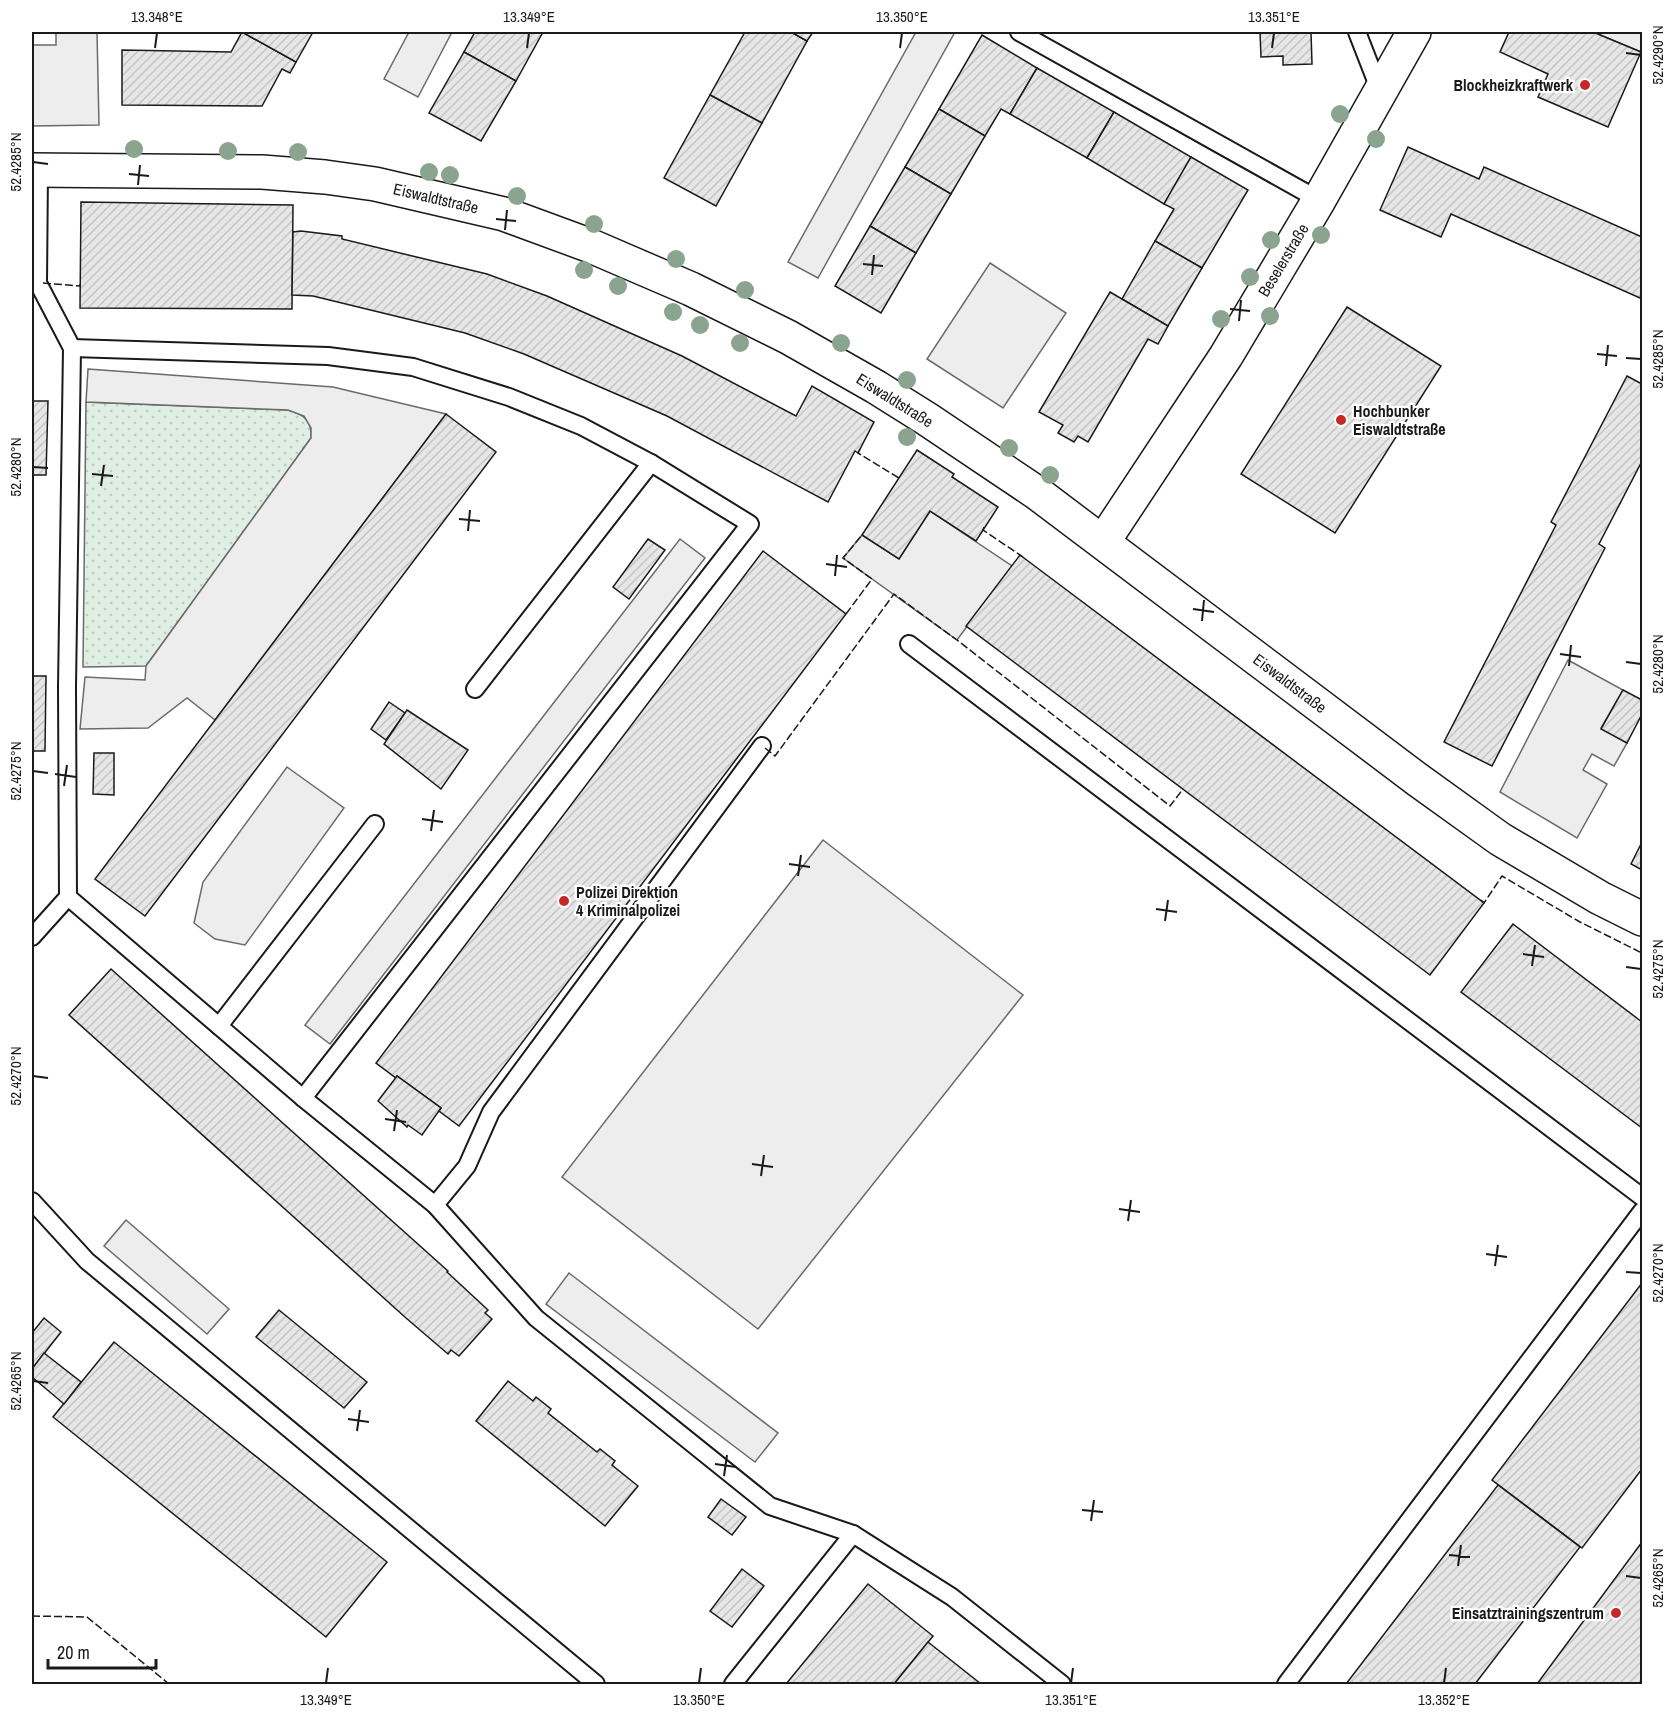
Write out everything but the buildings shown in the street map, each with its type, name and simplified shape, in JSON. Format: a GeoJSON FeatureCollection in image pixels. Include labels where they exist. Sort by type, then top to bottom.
{"type":"FeatureCollection","features":[{"type":"Feature","properties":{"kind":"street","name":"Beselerstraße"},"geometry":{"type":"LineString","coordinates":[[1103,542],[1226,356],[1319,200],[1414,32]]}},
{"type":"Feature","properties":{"kind":"street","name":"Eiswaldtstraße"},"geometry":{"type":"LineString","coordinates":[[35,170],[262,172],[325,177],[394,188],[504,214],[591,246],[691,289],[798,343],[927,418],[1103,542],[1418,780],[1500,839],[1600,898],[1642,919]]}},
{"type":"Feature","properties":{"kind":"lane"},"geometry":{"type":"LineString","coordinates":[[1018,32],[1319,200]]}},
{"type":"Feature","properties":{"kind":"lane"},"geometry":{"type":"LineString","coordinates":[[1357,32],[1380,91]]}},
{"type":"Feature","properties":{"kind":"lane"},"geometry":{"type":"LineString","coordinates":[[32,937],[68,897],[67,687],[72,348],[38,283],[35,170]]}},
{"type":"Feature","properties":{"kind":"lane"},"geometry":{"type":"LineString","coordinates":[[72,348],[328,356],[413,367],[519,401],[581,426],[651,463],[750,524],[303,1098]]}},
{"type":"Feature","properties":{"kind":"lane"},"geometry":{"type":"LineString","coordinates":[[475,689],[651,463]]}},
{"type":"Feature","properties":{"kind":"lane"},"geometry":{"type":"LineString","coordinates":[[909,644],[1642,1197]]}},
{"type":"Feature","properties":{"kind":"lane"},"geometry":{"type":"LineString","coordinates":[[435,1205],[467,1166],[491,1112],[762,746]]}},
{"type":"Feature","properties":{"kind":"lane"},"geometry":{"type":"LineString","coordinates":[[219,1026],[375,824]]}},
{"type":"Feature","properties":{"kind":"lane"},"geometry":{"type":"LineString","coordinates":[[68,897],[303,1098],[435,1205],[536,1318],[770,1506],[853,1534],[952,1596],[1062,1684]]}},
{"type":"Feature","properties":{"kind":"lane"},"geometry":{"type":"LineString","coordinates":[[32,1201],[87,1261],[596,1684]]}},
{"type":"Feature","properties":{"kind":"lane"},"geometry":{"type":"LineString","coordinates":[[1286,1684],[1642,1211]]}},
{"type":"Feature","properties":{"kind":"lane"},"geometry":{"type":"LineString","coordinates":[[733,1684],[853,1534]]}},
{"type":"Feature","properties":{"kind":"green space"},"geometry":{"type":"Polygon","coordinates":[[[86,402],[288,410],[303,416],[310,427],[311,438],[146,666],[83,667],[86,402]]]}},
{"type":"Feature","properties":{"kind":"shaded area"},"geometry":{"type":"Polygon","coordinates":[[[56,32],[97,32],[99,125],[32,126],[32,45],[56,45],[56,32]]]}},
{"type":"Feature","properties":{"kind":"shaded area"},"geometry":{"type":"Polygon","coordinates":[[[409,32],[452,32],[418,97],[384,79],[409,32]]]}},
{"type":"Feature","properties":{"kind":"shaded area"},"geometry":{"type":"Polygon","coordinates":[[[916,32],[955,32],[818,278],[788,262],[916,32]]]}},
{"type":"Feature","properties":{"kind":"shaded area"},"geometry":{"type":"Polygon","coordinates":[[[1593,32],[1642,32],[1642,50],[1641,52],[1593,32]]]}},
{"type":"Feature","properties":{"kind":"shaded area"},"geometry":{"type":"Polygon","coordinates":[[[990,263],[1066,313],[1003,408],[927,359],[990,263]]]}},
{"type":"Feature","properties":{"kind":"shaded area"},"geometry":{"type":"Polygon","coordinates":[[[88,369],[333,387],[446,414],[215,720],[187,698],[148,728],[80,729],[85,677],[145,680],[146,666],[311,438],[311,428],[304,416],[288,410],[86,402],[88,369]]]}},
{"type":"Feature","properties":{"kind":"shaded area"},"geometry":{"type":"Polygon","coordinates":[[[930,511],[1012,566],[957,640],[843,558],[862,535],[899,559],[930,511]]]}},
{"type":"Feature","properties":{"kind":"shaded area"},"geometry":{"type":"Polygon","coordinates":[[[680,539],[705,558],[330,1044],[305,1025],[680,539]]]}},
{"type":"Feature","properties":{"kind":"shaded area"},"geometry":{"type":"Polygon","coordinates":[[[1568,660],[1623,690],[1601,728],[1627,743],[1614,766],[1592,754],[1583,770],[1607,784],[1577,838],[1500,792],[1568,660]]]}},
{"type":"Feature","properties":{"kind":"shaded area"},"geometry":{"type":"Polygon","coordinates":[[[287,767],[344,808],[245,945],[215,939],[194,923],[203,882],[287,767]]]}},
{"type":"Feature","properties":{"kind":"shaded area"},"geometry":{"type":"Polygon","coordinates":[[[823,840],[1023,995],[758,1329],[562,1177],[823,840]]]}},
{"type":"Feature","properties":{"kind":"shaded area"},"geometry":{"type":"Polygon","coordinates":[[[126,1220],[229,1309],[207,1334],[104,1246],[126,1220]]]}},
{"type":"Feature","properties":{"kind":"shaded area"},"geometry":{"type":"Polygon","coordinates":[[[569,1273],[778,1433],[755,1462],[546,1304],[569,1273]]]}},
{"type":"Feature","properties":{"kind":"fence"},"geometry":{"type":"LineString","coordinates":[[43,283],[80,286],[80,284]]}},
{"type":"Feature","properties":{"kind":"fence"},"geometry":{"type":"LineString","coordinates":[[860,449],[858,453],[899,478],[900,476]]}},
{"type":"Feature","properties":{"kind":"fence"},"geometry":{"type":"LineString","coordinates":[[984,527],[983,530],[1023,557]]}},
{"type":"Feature","properties":{"kind":"fence"},"geometry":{"type":"LineString","coordinates":[[846,614],[872,579],[843,558],[862,535]]}},
{"type":"Feature","properties":{"kind":"fence"},"geometry":{"type":"LineString","coordinates":[[765,748],[775,756],[894,594],[957,640],[1170,806],[1183,789]]}},
{"type":"Feature","properties":{"kind":"fence"},"geometry":{"type":"LineString","coordinates":[[1481,900],[1484,903],[1502,876],[1580,922],[1642,953]]}},
{"type":"Feature","properties":{"kind":"fence"},"geometry":{"type":"LineString","coordinates":[[32,1616],[87,1617],[169,1684]]}},
{"type":"Feature","properties":{"kind":"place","name":"Blockheizkraftwerk"},"geometry":{"type":"Point","coordinates":[1585,85]}},
{"type":"Feature","properties":{"kind":"place","name":"Hochbunker Eiswaldtstraße"},"geometry":{"type":"Point","coordinates":[1341,420]}},
{"type":"Feature","properties":{"kind":"place","name":"Polizei Direktion 4 Kriminalpolizei"},"geometry":{"type":"Point","coordinates":[564,901]}},
{"type":"Feature","properties":{"kind":"place","name":"Einsatztrainingszentrum"},"geometry":{"type":"Point","coordinates":[1616,1613]}}]}
